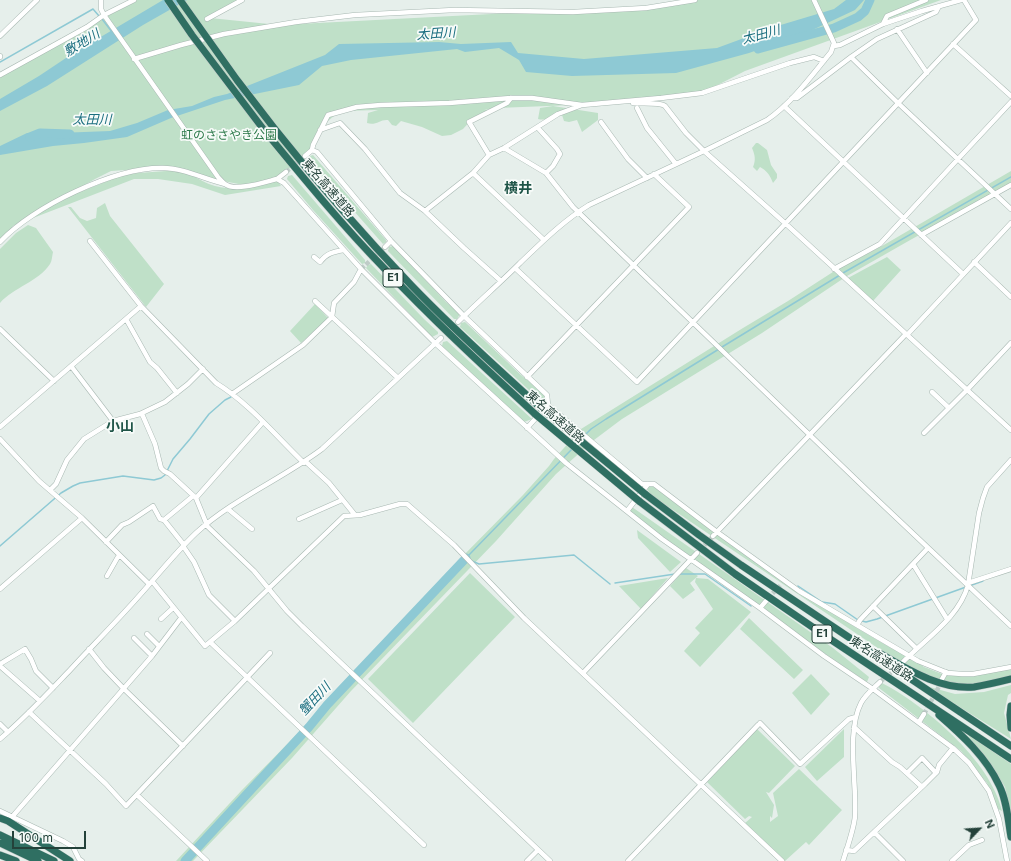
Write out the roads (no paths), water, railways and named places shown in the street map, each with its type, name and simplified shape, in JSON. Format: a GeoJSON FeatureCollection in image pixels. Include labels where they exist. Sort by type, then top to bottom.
{"type":"FeatureCollection","features":[{"type":"Feature","properties":{"kind":"highway","name":"東名高速道路"},"geometry":{"type":"LineString","coordinates":[[168,0],[197,42],[264,130],[306,181],[381,265],[458,343],[535,414],[639,501],[735,574],[1011,759]]}},
{"type":"Feature","properties":{"kind":"highway","name":"東名高速道路"},"geometry":{"type":"LineString","coordinates":[[180,0],[237,80],[312,175],[412,286],[463,338],[645,494],[699,536],[1011,746]]}},
{"type":"Feature","properties":{"kind":"highway"},"geometry":{"type":"LineString","coordinates":[[801,606],[908,670],[934,681],[956,686],[974,687],[1011,679]]}},
{"type":"Feature","properties":{"kind":"highway"},"geometry":{"type":"LineString","coordinates":[[918,697],[965,740],[991,770],[1000,786],[1005,803],[1011,837]]}},
{"type":"Feature","properties":{"kind":"highway"},"geometry":{"type":"LineString","coordinates":[[1011,706],[1011,728]]}},
{"type":"Feature","properties":{"kind":"highway"},"geometry":{"type":"LineString","coordinates":[[0,818],[8,821],[70,861]]}},
{"type":"Feature","properties":{"kind":"highway"},"geometry":{"type":"LineString","coordinates":[[0,835],[54,861]]}},
{"type":"Feature","properties":{"kind":"highway"},"geometry":{"type":"LineString","coordinates":[[0,843],[38,861]]}},
{"type":"Feature","properties":{"kind":"highway"},"geometry":{"type":"LineString","coordinates":[[0,855],[16,861]]}},
{"type":"Feature","properties":{"kind":"street"},"geometry":{"type":"LineString","coordinates":[[0,36],[37,0]]}},
{"type":"Feature","properties":{"kind":"street"},"geometry":{"type":"LineString","coordinates":[[101,0],[101,9],[104,15],[218,177],[225,184]]}},
{"type":"Feature","properties":{"kind":"street"},"geometry":{"type":"LineString","coordinates":[[0,75],[87,27],[104,15],[134,0]]}},
{"type":"Feature","properties":{"kind":"street"},"geometry":{"type":"LineString","coordinates":[[207,19],[242,0]]}},
{"type":"Feature","properties":{"kind":"street"},"geometry":{"type":"LineString","coordinates":[[134,59],[224,34],[296,22],[355,15],[454,10],[573,12],[646,8],[700,0]]}},
{"type":"Feature","properties":{"kind":"street"},"geometry":{"type":"LineString","coordinates":[[458,322],[564,222],[588,205],[767,120],[784,106],[824,61],[831,52],[834,44],[814,0]]}},
{"type":"Feature","properties":{"kind":"street"},"geometry":{"type":"LineString","coordinates":[[883,24],[887,16],[926,0]]}},
{"type":"Feature","properties":{"kind":"street"},"geometry":{"type":"LineString","coordinates":[[834,44],[840,45],[883,24],[961,0]]}},
{"type":"Feature","properties":{"kind":"street"},"geometry":{"type":"LineString","coordinates":[[515,268],[637,382],[976,20],[964,0]]}},
{"type":"Feature","properties":{"kind":"street"},"geometry":{"type":"LineString","coordinates":[[792,98],[797,98],[877,38],[936,12],[939,6]]}},
{"type":"Feature","properties":{"kind":"street"},"geometry":{"type":"LineString","coordinates":[[897,29],[927,73]]}},
{"type":"Feature","properties":{"kind":"street"},"geometry":{"type":"LineString","coordinates":[[954,44],[1011,96]]}},
{"type":"Feature","properties":{"kind":"street"},"geometry":{"type":"LineString","coordinates":[[305,156],[312,150],[328,115],[356,107],[511,98],[532,98],[582,105],[627,102],[702,93],[790,62],[814,57],[824,61]]}},
{"type":"Feature","properties":{"kind":"street"},"geometry":{"type":"LineString","coordinates":[[851,57],[898,104],[958,158],[1011,209]]}},
{"type":"Feature","properties":{"kind":"street"},"geometry":{"type":"LineString","coordinates":[[489,155],[469,122],[507,104],[511,98]]}},
{"type":"Feature","properties":{"kind":"street"},"geometry":{"type":"LineString","coordinates":[[627,102],[642,104],[662,103],[686,133],[704,151],[1011,430]]}},
{"type":"Feature","properties":{"kind":"street"},"geometry":{"type":"LineString","coordinates":[[834,268],[880,244],[1011,102]]}},
{"type":"Feature","properties":{"kind":"street"},"geometry":{"type":"LineString","coordinates":[[425,211],[473,173],[489,155],[538,128],[558,114],[582,105]]}},
{"type":"Feature","properties":{"kind":"street"},"geometry":{"type":"LineString","coordinates":[[784,106],[963,274]]}},
{"type":"Feature","properties":{"kind":"street"},"geometry":{"type":"LineString","coordinates":[[637,108],[647,128],[676,164]]}},
{"type":"Feature","properties":{"kind":"street"},"geometry":{"type":"LineString","coordinates":[[601,122],[628,159],[646,178]]}},
{"type":"Feature","properties":{"kind":"street"},"geometry":{"type":"LineString","coordinates":[[320,130],[340,123],[365,150],[400,193],[425,211],[501,281]]}},
{"type":"Feature","properties":{"kind":"street"},"geometry":{"type":"LineString","coordinates":[[538,128],[560,154],[553,166],[546,173]]}},
{"type":"Feature","properties":{"kind":"street"},"geometry":{"type":"LineString","coordinates":[[504,148],[546,173],[578,212],[1011,626]]}},
{"type":"Feature","properties":{"kind":"street"},"geometry":{"type":"LineString","coordinates":[[312,150],[317,152],[391,241],[464,316],[547,395],[544,406],[527,428]]}},
{"type":"Feature","properties":{"kind":"street"},"geometry":{"type":"LineString","coordinates":[[0,242],[18,226],[48,206],[88,187],[130,172],[148,169],[179,170],[229,186],[248,186],[277,179],[286,172]]}},
{"type":"Feature","properties":{"kind":"street"},"geometry":{"type":"LineString","coordinates":[[473,173],[544,240]]}},
{"type":"Feature","properties":{"kind":"street"},"geometry":{"type":"LineString","coordinates":[[527,377],[689,207],[654,174]]}},
{"type":"Feature","properties":{"kind":"street"},"geometry":{"type":"LineString","coordinates":[[277,179],[284,183],[361,269],[435,343],[566,464],[662,539],[760,608],[824,656],[873,688],[953,748],[969,763],[989,791],[999,819],[1007,861]]}},
{"type":"Feature","properties":{"kind":"street"},"geometry":{"type":"LineString","coordinates":[[922,235],[1011,185]]}},
{"type":"Feature","properties":{"kind":"street"},"geometry":{"type":"LineString","coordinates":[[715,534],[1011,223]]}},
{"type":"Feature","properties":{"kind":"street"},"geometry":{"type":"LineString","coordinates":[[90,241],[141,306],[216,383],[232,394],[305,462],[326,479],[355,515]]}},
{"type":"Feature","properties":{"kind":"street"},"geometry":{"type":"LineString","coordinates":[[385,247],[391,241]]}},
{"type":"Feature","properties":{"kind":"street"},"geometry":{"type":"LineString","coordinates":[[314,257],[320,262],[325,255],[344,250]]}},
{"type":"Feature","properties":{"kind":"street"},"geometry":{"type":"LineString","coordinates":[[974,262],[1011,297]]}},
{"type":"Feature","properties":{"kind":"street"},"geometry":{"type":"LineString","coordinates":[[232,394],[303,344],[332,317],[334,303],[354,282],[361,269]]}},
{"type":"Feature","properties":{"kind":"street"},"geometry":{"type":"LineString","coordinates":[[315,302],[398,378]]}},
{"type":"Feature","properties":{"kind":"street"},"geometry":{"type":"LineString","coordinates":[[0,427],[141,306]]}},
{"type":"Feature","properties":{"kind":"street"},"geometry":{"type":"LineString","coordinates":[[126,318],[150,362],[157,368],[177,393]]}},
{"type":"Feature","properties":{"kind":"street"},"geometry":{"type":"LineString","coordinates":[[0,329],[54,381]]}},
{"type":"Feature","properties":{"kind":"street"},"geometry":{"type":"LineString","coordinates":[[0,739],[53,688],[140,595],[183,546],[206,525],[228,509],[305,462],[336,437],[441,338]]}},
{"type":"Feature","properties":{"kind":"street"},"geometry":{"type":"LineString","coordinates":[[924,433],[1011,343]]}},
{"type":"Feature","properties":{"kind":"street"},"geometry":{"type":"LineString","coordinates":[[71,366],[113,421]]}},
{"type":"Feature","properties":{"kind":"street"},"geometry":{"type":"LineString","coordinates":[[50,490],[56,484],[67,460],[84,438],[113,421],[142,414],[165,402],[203,369]]}},
{"type":"Feature","properties":{"kind":"street"},"geometry":{"type":"LineString","coordinates":[[932,392],[949,408]]}},
{"type":"Feature","properties":{"kind":"street"},"geometry":{"type":"LineString","coordinates":[[544,406],[589,440],[642,484],[654,484],[715,534],[799,591],[909,655],[930,666],[946,672],[973,674],[1011,667]]}},
{"type":"Feature","properties":{"kind":"street"},"geometry":{"type":"LineString","coordinates":[[142,414],[155,444],[162,468],[194,497],[206,525],[254,571],[268,589],[302,626],[550,861]]}},
{"type":"Feature","properties":{"kind":"street"},"geometry":{"type":"LineString","coordinates":[[164,520],[194,497],[263,422]]}},
{"type":"Feature","properties":{"kind":"street"},"geometry":{"type":"LineString","coordinates":[[0,439],[39,481],[82,518],[150,583],[205,646],[235,621],[344,516],[355,515],[400,504],[407,504],[454,546],[524,618],[782,861]]}},
{"type":"Feature","properties":{"kind":"street"},"geometry":{"type":"LineString","coordinates":[[902,662],[959,606],[968,584],[979,513],[983,498],[987,487],[992,480],[1011,460]]}},
{"type":"Feature","properties":{"kind":"street"},"geometry":{"type":"LineString","coordinates":[[627,511],[648,484]]}},
{"type":"Feature","properties":{"kind":"street"},"geometry":{"type":"LineString","coordinates":[[299,519],[342,500]]}},
{"type":"Feature","properties":{"kind":"street"},"geometry":{"type":"LineString","coordinates":[[106,542],[122,525],[153,506],[160,519],[164,520],[194,562],[209,595],[235,621]]}},
{"type":"Feature","properties":{"kind":"street"},"geometry":{"type":"LineString","coordinates":[[228,509],[252,529]]}},
{"type":"Feature","properties":{"kind":"street"},"geometry":{"type":"LineString","coordinates":[[0,589],[82,518]]}},
{"type":"Feature","properties":{"kind":"street"},"geometry":{"type":"LineString","coordinates":[[857,625],[872,606],[928,548]]}},
{"type":"Feature","properties":{"kind":"street"},"geometry":{"type":"LineString","coordinates":[[583,673],[697,553]]}},
{"type":"Feature","properties":{"kind":"street"},"geometry":{"type":"LineString","coordinates":[[108,576],[119,555]]}},
{"type":"Feature","properties":{"kind":"street"},"geometry":{"type":"LineString","coordinates":[[913,564],[947,619]]}},
{"type":"Feature","properties":{"kind":"street"},"geometry":{"type":"LineString","coordinates":[[968,584],[1011,569]]}},
{"type":"Feature","properties":{"kind":"street"},"geometry":{"type":"LineString","coordinates":[[781,585],[784,580]]}},
{"type":"Feature","properties":{"kind":"street"},"geometry":{"type":"LineString","coordinates":[[760,608],[766,601]]}},
{"type":"Feature","properties":{"kind":"street"},"geometry":{"type":"LineString","coordinates":[[872,606],[916,648]]}},
{"type":"Feature","properties":{"kind":"street"},"geometry":{"type":"LineString","coordinates":[[161,619],[173,608]]}},
{"type":"Feature","properties":{"kind":"street"},"geometry":{"type":"LineString","coordinates":[[12,816],[124,689],[181,618]]}},
{"type":"Feature","properties":{"kind":"street"},"geometry":{"type":"LineString","coordinates":[[147,634],[159,646]]}},
{"type":"Feature","properties":{"kind":"street"},"geometry":{"type":"LineString","coordinates":[[134,638],[152,656]]}},
{"type":"Feature","properties":{"kind":"street"},"geometry":{"type":"LineString","coordinates":[[210,642],[424,845]]}},
{"type":"Feature","properties":{"kind":"street"},"geometry":{"type":"LineString","coordinates":[[40,701],[0,665],[25,649],[36,672],[53,688]]}},
{"type":"Feature","properties":{"kind":"street"},"geometry":{"type":"LineString","coordinates":[[89,649],[104,668],[124,689],[183,746]]}},
{"type":"Feature","properties":{"kind":"street"},"geometry":{"type":"LineString","coordinates":[[29,712],[106,784],[126,806],[270,653]]}},
{"type":"Feature","properties":{"kind":"street"},"geometry":{"type":"LineString","coordinates":[[942,679],[946,672]]}},
{"type":"Feature","properties":{"kind":"street"},"geometry":{"type":"LineString","coordinates":[[843,861],[855,818],[854,727],[856,716],[862,701],[880,682]]}},
{"type":"Feature","properties":{"kind":"street"},"geometry":{"type":"LineString","coordinates":[[919,722],[924,714]]}},
{"type":"Feature","properties":{"kind":"street"},"geometry":{"type":"LineString","coordinates":[[628,861],[759,724],[800,764],[849,719],[856,716]]}},
{"type":"Feature","properties":{"kind":"street"},"geometry":{"type":"LineString","coordinates":[[0,724],[8,732]]}},
{"type":"Feature","properties":{"kind":"street"},"geometry":{"type":"LineString","coordinates":[[854,727],[922,788]]}},
{"type":"Feature","properties":{"kind":"street"},"geometry":{"type":"LineString","coordinates":[[846,850],[854,851],[922,788],[936,773],[939,765],[953,748]]}},
{"type":"Feature","properties":{"kind":"street"},"geometry":{"type":"LineString","coordinates":[[907,773],[922,758],[936,773]]}},
{"type":"Feature","properties":{"kind":"street"},"geometry":{"type":"LineString","coordinates":[[137,795],[207,861]]}},
{"type":"Feature","properties":{"kind":"street"},"geometry":{"type":"LineString","coordinates":[[0,811],[73,847],[79,859],[82,861]]}},
{"type":"Feature","properties":{"kind":"street"},"geometry":{"type":"LineString","coordinates":[[874,832],[903,861]]}},
{"type":"Feature","properties":{"kind":"street"},"geometry":{"type":"LineString","coordinates":[[952,861],[968,845],[982,840]]}},
{"type":"Feature","properties":{"kind":"street"},"geometry":{"type":"LineString","coordinates":[[527,861],[538,850]]}},
{"type":"Feature","properties":{"kind":"water"},"geometry":{"type":"Polygon","coordinates":[[[163,0],[187,0],[143,25],[47,86],[0,111],[0,99],[163,0]]]}},
{"type":"Feature","properties":{"kind":"water"},"geometry":{"type":"Polygon","coordinates":[[[846,0],[864,0],[855,10],[808,32],[749,53],[676,73],[572,76],[526,72],[519,60],[499,48],[465,52],[457,49],[351,60],[322,66],[299,85],[225,100],[171,118],[127,137],[53,146],[0,155],[0,146],[27,133],[110,131],[137,123],[168,110],[192,106],[214,97],[227,94],[325,55],[339,44],[439,42],[461,44],[511,42],[518,53],[584,59],[717,48],[774,27],[834,9],[846,0]]]}},
{"type":"Feature","properties":{"kind":"waterway","name":"太田川"},"geometry":{"type":"LineString","coordinates":[[758,49],[834,28],[858,17],[865,11],[870,0]]}},
{"type":"Feature","properties":{"kind":"waterway"},"geometry":{"type":"LineString","coordinates":[[0,62],[93,9],[99,16]]}},
{"type":"Feature","properties":{"kind":"waterway"},"geometry":{"type":"LineString","coordinates":[[102,19],[112,32]]}},
{"type":"Feature","properties":{"kind":"waterway","name":"太田川"},"geometry":{"type":"LineString","coordinates":[[30,137],[40,133],[70,134]]}},
{"type":"Feature","properties":{"kind":"waterway"},"geometry":{"type":"LineString","coordinates":[[843,273],[1011,177]]}},
{"type":"Feature","properties":{"kind":"waterway"},"geometry":{"type":"LineString","coordinates":[[722,347],[840,275]]}},
{"type":"Feature","properties":{"kind":"waterway"},"geometry":{"type":"LineString","coordinates":[[581,439],[591,429],[606,419],[719,349]]}},
{"type":"Feature","properties":{"kind":"waterway"},"geometry":{"type":"LineString","coordinates":[[0,546],[61,493],[80,483],[123,476],[154,480],[161,478],[165,475],[173,459],[209,414],[225,400],[231,397]]}},
{"type":"Feature","properties":{"kind":"waterway"},"geometry":{"type":"LineString","coordinates":[[467,557],[572,449]]}},
{"type":"Feature","properties":{"kind":"waterway"},"geometry":{"type":"LineString","coordinates":[[472,561],[479,564],[574,555],[610,584]]}},
{"type":"Feature","properties":{"kind":"waterway","name":"蟹田川"},"geometry":{"type":"LineString","coordinates":[[185,861],[309,727],[327,705],[466,558]]}},
{"type":"Feature","properties":{"kind":"waterway"},"geometry":{"type":"LineString","coordinates":[[615,583],[675,574]]}},
{"type":"Feature","properties":{"kind":"waterway"},"geometry":{"type":"LineString","coordinates":[[679,574],[705,574],[751,606]]}},
{"type":"Feature","properties":{"kind":"waterway"},"geometry":{"type":"LineString","coordinates":[[969,586],[983,581]]}},
{"type":"Feature","properties":{"kind":"waterway"},"geometry":{"type":"LineString","coordinates":[[798,586],[822,602],[835,604],[858,620]]}},
{"type":"Feature","properties":{"kind":"waterway"},"geometry":{"type":"LineString","coordinates":[[862,621],[866,622],[877,619],[966,587]]}},
{"type":"Feature","properties":{"kind":"tunnel"},"geometry":{"type":"LineString","coordinates":[[286,172],[305,156]]}},
{"type":"Feature","properties":{"kind":"tunnel"},"geometry":{"type":"LineString","coordinates":[[361,269],[385,247]]}},
{"type":"Feature","properties":{"kind":"tunnel"},"geometry":{"type":"LineString","coordinates":[[700,550],[713,536]]}},
{"type":"Feature","properties":{"kind":"tunnel"},"geometry":{"type":"LineString","coordinates":[[768,598],[781,585]]}},
{"type":"Feature","properties":{"kind":"tunnel"},"geometry":{"type":"LineString","coordinates":[[880,682],[896,668]]}},
{"type":"Feature","properties":{"kind":"tunnel"},"geometry":{"type":"LineString","coordinates":[[924,714],[942,681]]}},
{"type":"Feature","properties":{"kind":"district","name":"横井"},"geometry":{"type":"Point","coordinates":[518,189]}},
{"type":"Feature","properties":{"kind":"district","name":"小山"},"geometry":{"type":"Point","coordinates":[120,427]}},
{"type":"Feature","properties":{"kind":"water label","name":"敷地川"},"geometry":{"type":"Point","coordinates":[82,43]}},
{"type":"Feature","properties":{"kind":"park label","name":"虹のささやき公園"},"geometry":{"type":"Point","coordinates":[229,135]}}]}
